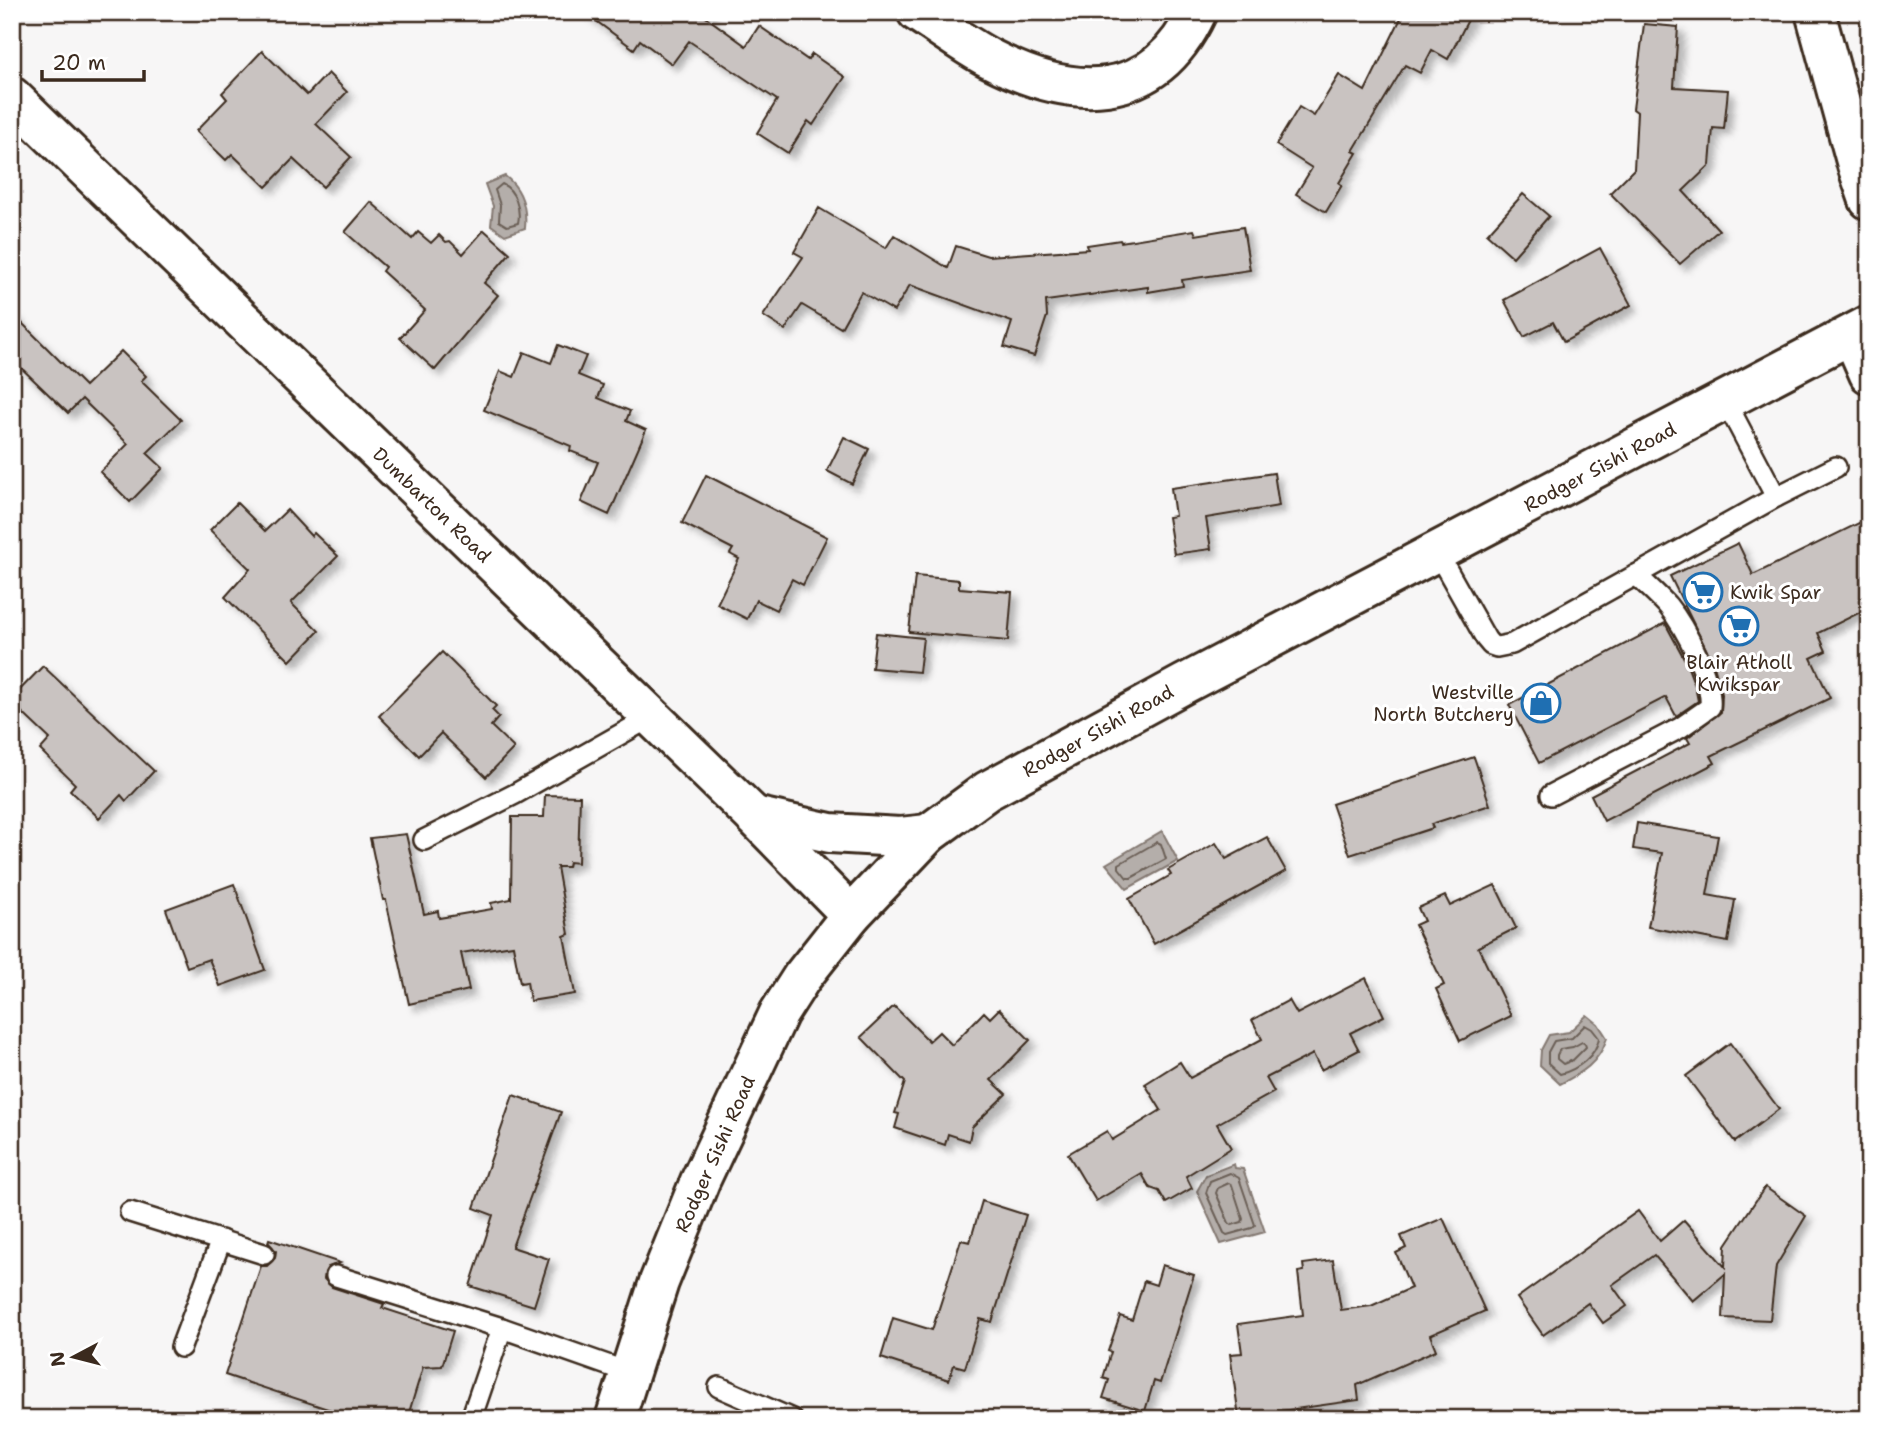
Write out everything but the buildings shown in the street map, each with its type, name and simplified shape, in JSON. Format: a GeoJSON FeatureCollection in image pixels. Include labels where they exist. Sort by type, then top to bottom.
{"type":"FeatureCollection","features":[{"type":"Feature","properties":{"kind":"main road"},"geometry":{"type":"LineString","coordinates":[[917,12],[988,57],[1021,72],[1084,88],[1107,87],[1128,82],[1155,68],[1187,34],[1197,12]]}},
{"type":"Feature","properties":{"kind":"main road"},"geometry":{"type":"LineString","coordinates":[[1815,12],[1869,200]]}},
{"type":"Feature","properties":{"kind":"main road","name":"Dumbarton Road"},"geometry":{"type":"LineString","coordinates":[[12,97],[754,816],[851,915]]}},
{"type":"Feature","properties":{"kind":"main road"},"geometry":{"type":"LineString","coordinates":[[1861,330],[1869,374]]}},
{"type":"Feature","properties":{"kind":"main road","name":"Rodger Sishi Road"},"geometry":{"type":"LineString","coordinates":[[615,1419],[659,1282],[695,1194],[779,1013],[802,976],[851,915],[928,834],[987,791],[1184,684],[1861,330]]}},
{"type":"Feature","properties":{"kind":"main road"},"geometry":{"type":"LineString","coordinates":[[754,816],[840,834],[900,837],[928,834]]}},
{"type":"Feature","properties":{"kind":"lane"},"geometry":{"type":"LineString","coordinates":[[1726,402],[1776,497]]}},
{"type":"Feature","properties":{"kind":"lane"},"geometry":{"type":"LineString","coordinates":[[1437,552],[1486,639],[1497,647],[1512,644],[1776,497],[1836,467]]}},
{"type":"Feature","properties":{"kind":"lane"},"geometry":{"type":"LineString","coordinates":[[1551,795],[1680,728],[1710,707],[1711,696],[1706,676],[1681,626],[1670,608],[1636,575]]}},
{"type":"Feature","properties":{"kind":"lane"},"geometry":{"type":"LineString","coordinates":[[424,839],[515,794],[651,717]]}},
{"type":"Feature","properties":{"kind":"lane"},"geometry":{"type":"LineString","coordinates":[[130,1212],[264,1254]]}},
{"type":"Feature","properties":{"kind":"lane"},"geometry":{"type":"LineString","coordinates":[[181,1347],[221,1240]]}},
{"type":"Feature","properties":{"kind":"lane"},"geometry":{"type":"LineString","coordinates":[[336,1276],[502,1328],[630,1373]]}},
{"type":"Feature","properties":{"kind":"lane"},"geometry":{"type":"LineString","coordinates":[[471,1419],[502,1328]]}},
{"type":"Feature","properties":{"kind":"lane"},"geometry":{"type":"LineString","coordinates":[[719,1387],[792,1419]]}},
{"type":"Feature","properties":{"kind":"water"},"geometry":{"type":"Polygon","coordinates":[[[505,176],[516,187],[524,206],[525,228],[505,235],[491,225],[493,206],[485,184],[505,176]]]}},
{"type":"Feature","properties":{"kind":"water"},"geometry":{"type":"Polygon","coordinates":[[[1162,831],[1178,861],[1127,889],[1106,864],[1162,831]]]}},
{"type":"Feature","properties":{"kind":"water"},"geometry":{"type":"Polygon","coordinates":[[[1587,1015],[1598,1024],[1607,1038],[1604,1047],[1589,1066],[1560,1084],[1540,1065],[1541,1050],[1549,1035],[1569,1032],[1587,1015]]]}},
{"type":"Feature","properties":{"kind":"water"},"geometry":{"type":"Polygon","coordinates":[[[1234,1164],[1235,1168],[1243,1169],[1265,1232],[1221,1244],[1197,1191],[1206,1175],[1234,1164]]]}},
{"type":"Feature","properties":{"kind":"place","name":"Kwik Spar"},"geometry":{"type":"Point","coordinates":[1703,592]}},
{"type":"Feature","properties":{"kind":"place","name":"Blair Atholl Kwikspar"},"geometry":{"type":"Point","coordinates":[1739,626]}},
{"type":"Feature","properties":{"kind":"place","name":"Westville North Butchery"},"geometry":{"type":"Point","coordinates":[1541,703]}}]}
